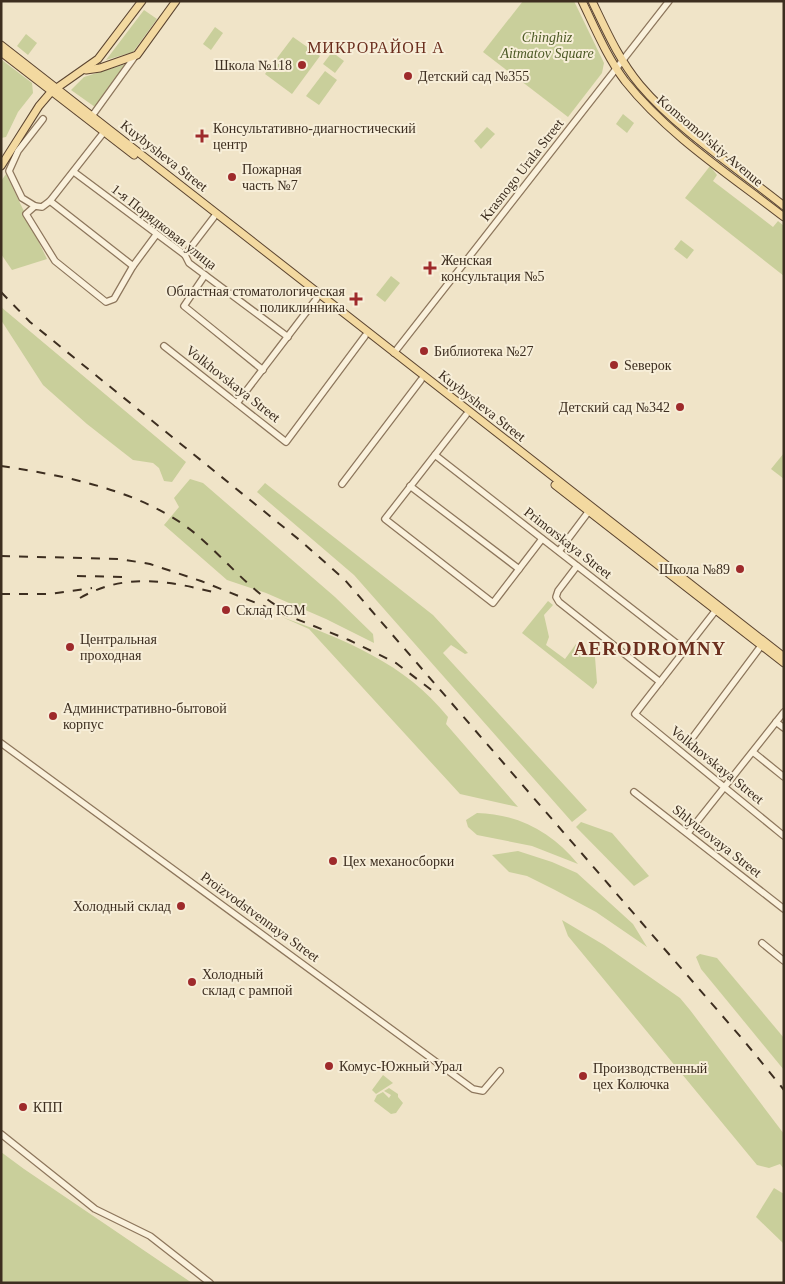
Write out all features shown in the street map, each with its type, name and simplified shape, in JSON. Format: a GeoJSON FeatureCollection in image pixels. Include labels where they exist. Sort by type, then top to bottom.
{"type":"FeatureCollection","features":[{"type":"Feature","properties":{"kind":"main road"},"geometry":{"type":"LineString","coordinates":[[1,166],[33,112],[54,91],[85,70],[106,50],[142,1]]}},
{"type":"Feature","properties":{"kind":"main road"},"geometry":{"type":"LineString","coordinates":[[85,70],[100,68],[136,55],[176,1]]}},
{"type":"Feature","properties":{"kind":"main road","name":"Komsomol'skiy Avenue"},"geometry":{"type":"LineString","coordinates":[[582,1],[617,68],[636,94],[669,126],[784,217]]}},
{"type":"Feature","properties":{"kind":"main road","name":"Komsomol'skiy Avenue"},"geometry":{"type":"LineString","coordinates":[[592,1],[622,61],[640,85],[674,118],[784,206]]}},
{"type":"Feature","properties":{"kind":"main road","name":"Kuybysheva Street"},"geometry":{"type":"LineString","coordinates":[[1,45],[104,132],[215,215]]}},
{"type":"Feature","properties":{"kind":"main road","name":"Kuybysheva Street"},"geometry":{"type":"LineString","coordinates":[[1,52],[92,116],[393,355],[718,608],[784,663]]}},
{"type":"Feature","properties":{"kind":"main road","name":"Kuybysheva Street"},"geometry":{"type":"LineString","coordinates":[[318,296],[365,336],[393,355],[421,380],[467,413]]}},
{"type":"Feature","properties":{"kind":"main road","name":"Kuybysheva Street"},"geometry":{"type":"LineString","coordinates":[[763,644],[784,657]]}},
{"type":"Feature","properties":{"kind":"street","name":"Krasnogo Urala Street"},"geometry":{"type":"LineString","coordinates":[[393,355],[669,1]]}},
{"type":"Feature","properties":{"kind":"street"},"geometry":{"type":"LineString","coordinates":[[92,116],[136,55]]}},
{"type":"Feature","properties":{"kind":"street"},"geometry":{"type":"LineString","coordinates":[[43,119],[18,151],[9,171],[22,198],[35,206],[42,207],[50,200],[104,132]]}},
{"type":"Feature","properties":{"kind":"street","name":"1-я Порядковая улица"},"geometry":{"type":"LineString","coordinates":[[74,172],[185,255],[189,263],[288,337]]}},
{"type":"Feature","properties":{"kind":"street"},"geometry":{"type":"LineString","coordinates":[[50,200],[133,266]]}},
{"type":"Feature","properties":{"kind":"street"},"geometry":{"type":"LineString","coordinates":[[35,206],[26,214],[55,260],[106,302],[114,299],[133,266],[156,235]]}},
{"type":"Feature","properties":{"kind":"street"},"geometry":{"type":"LineString","coordinates":[[185,255],[215,215]]}},
{"type":"Feature","properties":{"kind":"street"},"geometry":{"type":"LineString","coordinates":[[205,275],[184,306],[263,370]]}},
{"type":"Feature","properties":{"kind":"street"},"geometry":{"type":"LineString","coordinates":[[237,403],[318,296]]}},
{"type":"Feature","properties":{"kind":"street","name":"Volkhovskaya Street"},"geometry":{"type":"LineString","coordinates":[[164,346],[286,442],[365,336]]}},
{"type":"Feature","properties":{"kind":"street"},"geometry":{"type":"LineString","coordinates":[[342,484],[421,380]]}},
{"type":"Feature","properties":{"kind":"street"},"geometry":{"type":"LineString","coordinates":[[467,413],[385,518],[493,603],[542,538]]}},
{"type":"Feature","properties":{"kind":"street","name":"Primorskaya Street"},"geometry":{"type":"LineString","coordinates":[[435,455],[685,650]]}},
{"type":"Feature","properties":{"kind":"street"},"geometry":{"type":"LineString","coordinates":[[410,486],[519,570]]}},
{"type":"Feature","properties":{"kind":"street"},"geometry":{"type":"LineString","coordinates":[[559,551],[591,510]]}},
{"type":"Feature","properties":{"kind":"street"},"geometry":{"type":"LineString","coordinates":[[577,566],[558,591],[556,596],[559,602],[660,682],[718,608]]}},
{"type":"Feature","properties":{"kind":"street"},"geometry":{"type":"LineString","coordinates":[[690,741],[763,644]]}},
{"type":"Feature","properties":{"kind":"street","name":"Volkhovskaya Street"},"geometry":{"type":"LineString","coordinates":[[660,682],[635,714],[784,836]]}},
{"type":"Feature","properties":{"kind":"street"},"geometry":{"type":"LineString","coordinates":[[688,833],[784,712]]}},
{"type":"Feature","properties":{"kind":"street"},"geometry":{"type":"LineString","coordinates":[[776,722],[784,728]]}},
{"type":"Feature","properties":{"kind":"street","name":"Proizvodstvennaya Street"},"geometry":{"type":"LineString","coordinates":[[1,743],[473,1089],[483,1091],[500,1071]]}},
{"type":"Feature","properties":{"kind":"street"},"geometry":{"type":"LineString","coordinates":[[753,752],[784,777]]}},
{"type":"Feature","properties":{"kind":"street","name":"Shlyuzovaya Street"},"geometry":{"type":"LineString","coordinates":[[634,792],[784,909]]}},
{"type":"Feature","properties":{"kind":"street"},"geometry":{"type":"LineString","coordinates":[[762,943],[784,961]]}},
{"type":"Feature","properties":{"kind":"street"},"geometry":{"type":"LineString","coordinates":[[1,1134],[95,1209],[150,1236],[210,1283]]}},
{"type":"Feature","properties":{"kind":"green space","name":"Chinghiz Aitmatov Square"},"geometry":{"type":"Polygon","coordinates":[[[523,1],[574,1],[604,63],[602,73],[568,117],[483,52],[523,1]]]}},
{"type":"Feature","properties":{"kind":"green space"},"geometry":{"type":"Polygon","coordinates":[[[144,10],[157,19],[133,52],[106,60],[144,10]]]}},
{"type":"Feature","properties":{"kind":"green space"},"geometry":{"type":"Polygon","coordinates":[[[215,27],[223,33],[211,50],[203,44],[215,27]]]}},
{"type":"Feature","properties":{"kind":"green space"},"geometry":{"type":"Polygon","coordinates":[[[26,34],[37,43],[28,55],[17,46],[26,34]]]}},
{"type":"Feature","properties":{"kind":"green space"},"geometry":{"type":"Polygon","coordinates":[[[293,37],[320,56],[292,94],[265,74],[293,37]]]}},
{"type":"Feature","properties":{"kind":"green space"},"geometry":{"type":"Polygon","coordinates":[[[332,52],[344,61],[335,73],[323,64],[332,52]]]}},
{"type":"Feature","properties":{"kind":"green space"},"geometry":{"type":"Polygon","coordinates":[[[2,60],[32,83],[33,93],[18,112],[6,137],[1,138],[2,60]]]}},
{"type":"Feature","properties":{"kind":"green space"},"geometry":{"type":"Polygon","coordinates":[[[129,63],[95,107],[71,90],[84,77],[129,63]]]}},
{"type":"Feature","properties":{"kind":"green space"},"geometry":{"type":"Polygon","coordinates":[[[325,71],[337,80],[319,105],[306,96],[325,71]]]}},
{"type":"Feature","properties":{"kind":"green space"},"geometry":{"type":"Polygon","coordinates":[[[623,114],[634,123],[627,133],[616,124],[623,114]]]}},
{"type":"Feature","properties":{"kind":"green space"},"geometry":{"type":"Polygon","coordinates":[[[487,127],[495,134],[481,149],[474,141],[487,127]]]}},
{"type":"Feature","properties":{"kind":"green space"},"geometry":{"type":"Polygon","coordinates":[[[710,166],[717,175],[713,181],[773,227],[778,221],[784,226],[784,276],[685,198],[710,166]]]}},
{"type":"Feature","properties":{"kind":"green space"},"geometry":{"type":"Polygon","coordinates":[[[6,174],[47,259],[12,270],[1,254],[1,181],[6,174]]]}},
{"type":"Feature","properties":{"kind":"green space"},"geometry":{"type":"Polygon","coordinates":[[[681,240],[694,250],[687,259],[674,249],[681,240]]]}},
{"type":"Feature","properties":{"kind":"green space"},"geometry":{"type":"Polygon","coordinates":[[[391,276],[400,283],[385,302],[376,295],[391,276]]]}},
{"type":"Feature","properties":{"kind":"green space"},"geometry":{"type":"Polygon","coordinates":[[[1,307],[186,462],[172,482],[164,481],[159,468],[153,463],[133,460],[87,424],[43,385],[1,320],[1,307]]]}},
{"type":"Feature","properties":{"kind":"green space"},"geometry":{"type":"Polygon","coordinates":[[[784,453],[784,479],[771,469],[784,453]]]}},
{"type":"Feature","properties":{"kind":"green space"},"geometry":{"type":"Polygon","coordinates":[[[190,479],[203,483],[335,597],[373,634],[374,643],[326,619],[266,593],[227,580],[164,525],[179,507],[174,498],[190,479]]]}},
{"type":"Feature","properties":{"kind":"green space"},"geometry":{"type":"Polygon","coordinates":[[[265,483],[433,615],[468,653],[465,654],[451,645],[443,653],[587,810],[572,822],[354,575],[257,492],[265,483]]]}},
{"type":"Feature","properties":{"kind":"green space"},"geometry":{"type":"Polygon","coordinates":[[[548,601],[553,605],[544,615],[549,637],[546,645],[565,659],[576,644],[595,657],[597,683],[593,689],[522,633],[548,601]]]}},
{"type":"Feature","properties":{"kind":"green space"},"geometry":{"type":"Polygon","coordinates":[[[282,617],[351,644],[372,655],[413,682],[448,717],[446,724],[518,807],[460,794],[309,629],[282,617]]]}},
{"type":"Feature","properties":{"kind":"green space"},"geometry":{"type":"Polygon","coordinates":[[[477,813],[506,817],[533,827],[557,843],[578,864],[532,846],[477,835],[468,827],[466,820],[477,813]]]}},
{"type":"Feature","properties":{"kind":"green space"},"geometry":{"type":"Polygon","coordinates":[[[581,822],[612,833],[649,876],[634,886],[576,827],[581,822]]]}},
{"type":"Feature","properties":{"kind":"green space"},"geometry":{"type":"Polygon","coordinates":[[[518,851],[552,862],[577,873],[633,924],[647,947],[596,912],[527,876],[509,872],[492,855],[518,851]]]}},
{"type":"Feature","properties":{"kind":"green space"},"geometry":{"type":"Polygon","coordinates":[[[562,920],[604,945],[680,998],[784,1134],[784,1169],[780,1164],[769,1168],[757,1165],[568,936],[562,920]]]}},
{"type":"Feature","properties":{"kind":"green space"},"geometry":{"type":"Polygon","coordinates":[[[700,954],[717,958],[784,1038],[784,1070],[701,969],[696,957],[700,954]]]}},
{"type":"Feature","properties":{"kind":"green space"},"geometry":{"type":"Polygon","coordinates":[[[383,1075],[393,1083],[376,1094],[372,1090],[383,1075]]]}},
{"type":"Feature","properties":{"kind":"green space"},"geometry":{"type":"Polygon","coordinates":[[[389,1088],[398,1094],[403,1103],[396,1113],[391,1114],[374,1101],[377,1095],[383,1092],[389,1098],[391,1095],[384,1091],[389,1088]]]}},
{"type":"Feature","properties":{"kind":"green space"},"geometry":{"type":"Polygon","coordinates":[[[1,1152],[24,1169],[192,1283],[1,1283],[1,1152]]]}},
{"type":"Feature","properties":{"kind":"green space"},"geometry":{"type":"Polygon","coordinates":[[[774,1188],[784,1194],[784,1244],[756,1217],[774,1188]]]}},
{"type":"Feature","properties":{"kind":"railway"},"geometry":{"type":"LineString","coordinates":[[1,292],[30,322],[302,542],[345,580],[745,1042],[784,1090]]}},
{"type":"Feature","properties":{"kind":"railway"},"geometry":{"type":"LineString","coordinates":[[1,466],[78,481],[130,496],[154,507],[197,535],[246,581],[277,606]]}},
{"type":"Feature","properties":{"kind":"railway"},"geometry":{"type":"LineString","coordinates":[[1,556],[120,559],[150,564],[201,581],[349,640],[396,663],[438,695]]}},
{"type":"Feature","properties":{"kind":"railway"},"geometry":{"type":"LineString","coordinates":[[77,576],[126,577]]}},
{"type":"Feature","properties":{"kind":"railway"},"geometry":{"type":"LineString","coordinates":[[80,598],[114,585],[147,581],[182,585],[217,593]]}},
{"type":"Feature","properties":{"kind":"railway"},"geometry":{"type":"LineString","coordinates":[[1,594],[49,594],[92,588]]}},
{"type":"Feature","properties":{"kind":"place","name":"Школа №118"},"geometry":{"type":"Point","coordinates":[302,65]}},
{"type":"Feature","properties":{"kind":"place","name":"Детский сад №355"},"geometry":{"type":"Point","coordinates":[408,76]}},
{"type":"Feature","properties":{"kind":"place","name":"Консультативно-диагностический центр"},"geometry":{"type":"Point","coordinates":[202,136]}},
{"type":"Feature","properties":{"kind":"place","name":"Пожарная часть №7"},"geometry":{"type":"Point","coordinates":[232,177]}},
{"type":"Feature","properties":{"kind":"place","name":"Женская консультация №5"},"geometry":{"type":"Point","coordinates":[430,268]}},
{"type":"Feature","properties":{"kind":"place","name":"Областная стоматологическая поликлинника"},"geometry":{"type":"Point","coordinates":[356,299]}},
{"type":"Feature","properties":{"kind":"place","name":"Библиотека №27"},"geometry":{"type":"Point","coordinates":[424,351]}},
{"type":"Feature","properties":{"kind":"place","name":"Sеверок"},"geometry":{"type":"Point","coordinates":[614,365]}},
{"type":"Feature","properties":{"kind":"place","name":"Детский сад №342"},"geometry":{"type":"Point","coordinates":[680,407]}},
{"type":"Feature","properties":{"kind":"place","name":"Школа №89"},"geometry":{"type":"Point","coordinates":[740,569]}},
{"type":"Feature","properties":{"kind":"place","name":"Склад ГСМ"},"geometry":{"type":"Point","coordinates":[226,610]}},
{"type":"Feature","properties":{"kind":"place","name":"Центральная проходная"},"geometry":{"type":"Point","coordinates":[70,647]}},
{"type":"Feature","properties":{"kind":"place","name":"Административно-бытовой корпус"},"geometry":{"type":"Point","coordinates":[53,716]}},
{"type":"Feature","properties":{"kind":"place","name":"Цех механосборки"},"geometry":{"type":"Point","coordinates":[333,861]}},
{"type":"Feature","properties":{"kind":"place","name":"Холодный склад"},"geometry":{"type":"Point","coordinates":[181,906]}},
{"type":"Feature","properties":{"kind":"place","name":"Холодный склад с рампой"},"geometry":{"type":"Point","coordinates":[192,982]}},
{"type":"Feature","properties":{"kind":"place","name":"Комус-Южный Урал"},"geometry":{"type":"Point","coordinates":[329,1066]}},
{"type":"Feature","properties":{"kind":"place","name":"Производственный цех Колючка"},"geometry":{"type":"Point","coordinates":[583,1076]}},
{"type":"Feature","properties":{"kind":"place","name":"КПП"},"geometry":{"type":"Point","coordinates":[23,1107]}},
{"type":"Feature","properties":{"kind":"district","name":"МИКРОРАЙОН А"},"geometry":{"type":"Point","coordinates":[376,47]}},
{"type":"Feature","properties":{"kind":"district","name":"AERODROMNY"},"geometry":{"type":"Point","coordinates":[650,648]}}]}
